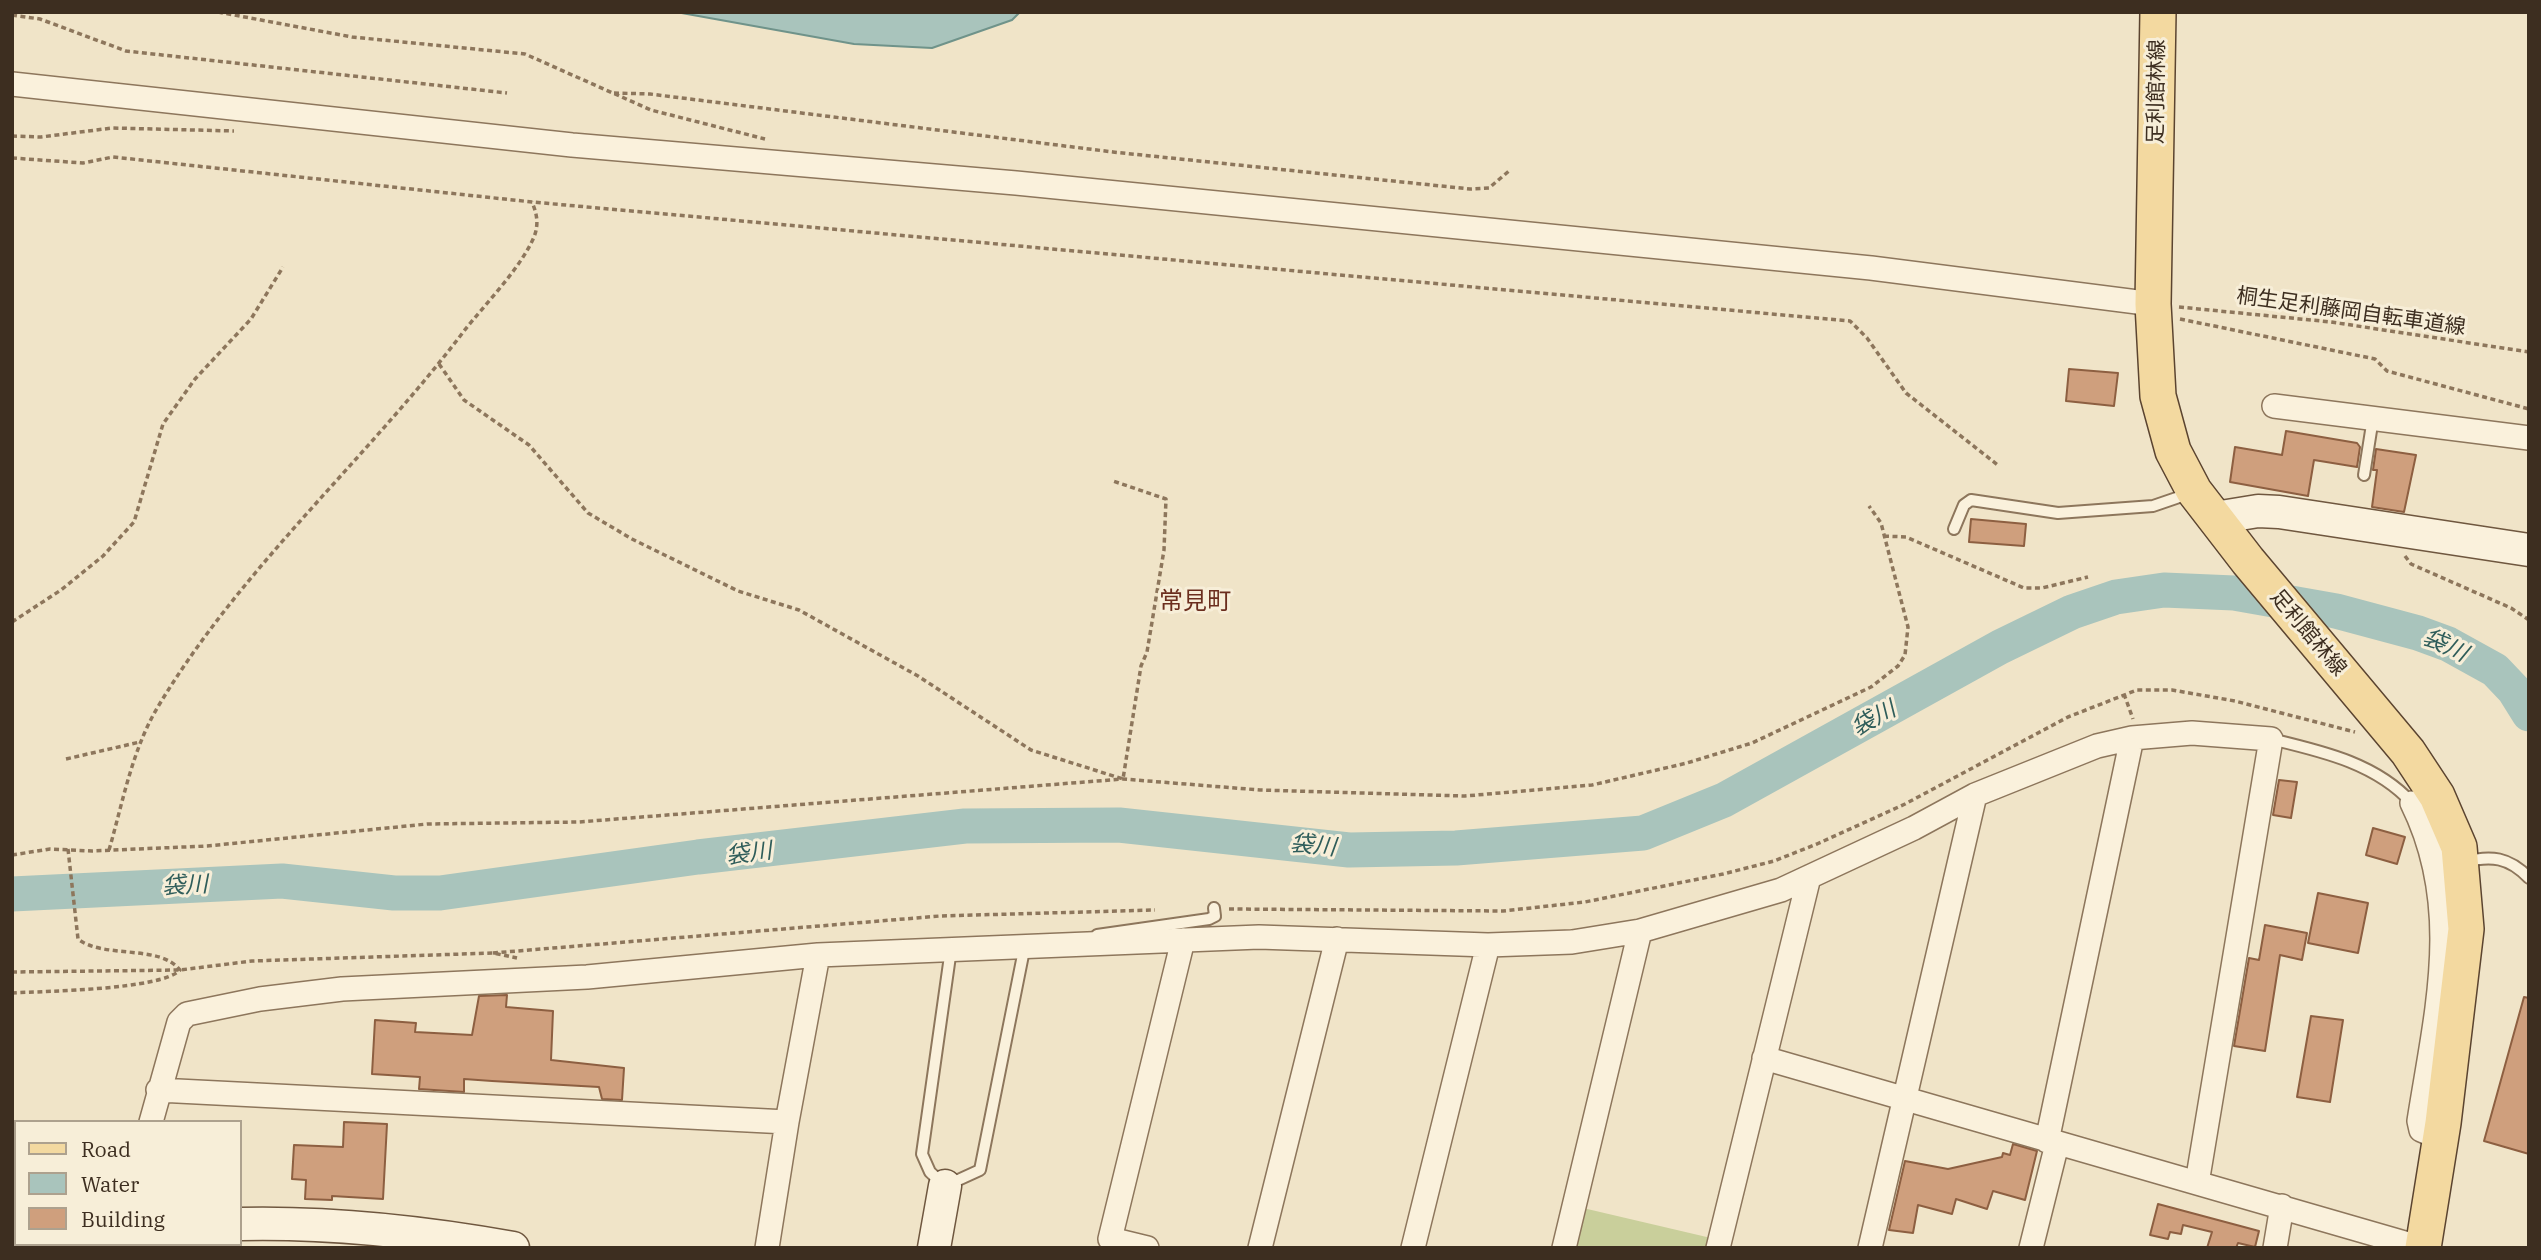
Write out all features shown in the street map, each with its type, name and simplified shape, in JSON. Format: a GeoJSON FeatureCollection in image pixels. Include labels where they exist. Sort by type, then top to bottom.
{"type":"FeatureCollection","features":[{"type":"Feature","properties":{"kind":"main road","name":"足利館林線"},"geometry":{"type":"LineString","coordinates":[[2158,12],[2161,303],[2158,396],[2173,451],[2194,491],[2217,521],[2408,752],[2441,805],[2459,847],[2466,929],[2440,1138],[2422,1248]]}},
{"type":"Feature","properties":{"kind":"street"},"geometry":{"type":"LineString","coordinates":[[12,84],[572,145],[1016,183],[1871,268],[2161,303]]}},
{"type":"Feature","properties":{"kind":"street"},"geometry":{"type":"LineString","coordinates":[[2274,406],[2529,438]]}},
{"type":"Feature","properties":{"kind":"street"},"geometry":{"type":"LineString","coordinates":[[2217,521],[2258,511],[2279,512],[2529,550]]}},
{"type":"Feature","properties":{"kind":"street"},"geometry":{"type":"LineString","coordinates":[[2031,1248],[2132,728]]}},
{"type":"Feature","properties":{"kind":"street"},"geometry":{"type":"LineString","coordinates":[[151,1120],[179,1022],[187,1014],[342,989],[587,977],[818,955],[1067,943],[1337,939],[1488,945],[1573,942],[1640,931],[1782,890],[1975,794],[2132,728],[2271,739],[2197,1183]]}},
{"type":"Feature","properties":{"kind":"street"},"geometry":{"type":"LineString","coordinates":[[1870,1248],[1975,794]]}},
{"type":"Feature","properties":{"kind":"street"},"geometry":{"type":"LineString","coordinates":[[2412,803],[2431,850],[2442,900],[2440,984],[2419,1121],[2421,1130],[2440,1138]]}},
{"type":"Feature","properties":{"kind":"street"},"geometry":{"type":"LineString","coordinates":[[1718,1248],[1809,877]]}},
{"type":"Feature","properties":{"kind":"street"},"geometry":{"type":"LineString","coordinates":[[1564,1248],[1640,931]]}},
{"type":"Feature","properties":{"kind":"street"},"geometry":{"type":"LineString","coordinates":[[1260,1248],[1337,939]]}},
{"type":"Feature","properties":{"kind":"street"},"geometry":{"type":"LineString","coordinates":[[1147,1248],[1110,1238],[1183,940]]}},
{"type":"Feature","properties":{"kind":"street"},"geometry":{"type":"LineString","coordinates":[[1413,1248],[1488,945]]}},
{"type":"Feature","properties":{"kind":"street"},"geometry":{"type":"LineString","coordinates":[[767,1248],[818,955]]}},
{"type":"Feature","properties":{"kind":"street"},"geometry":{"type":"LineString","coordinates":[[1764,1058],[2422,1248]]}},
{"type":"Feature","properties":{"kind":"street"},"geometry":{"type":"LineString","coordinates":[[158,1090],[787,1122]]}},
{"type":"Feature","properties":{"kind":"street"},"geometry":{"type":"LineString","coordinates":[[934,1248],[945,1186]]}},
{"type":"Feature","properties":{"kind":"street"},"geometry":{"type":"LineString","coordinates":[[2275,1248],[2282,1206]]}},
{"type":"Feature","properties":{"kind":"street"},"geometry":{"type":"LineString","coordinates":[[242,1224],[365,1228],[449,1237],[513,1248]]}},
{"type":"Feature","properties":{"kind":"lane"},"geometry":{"type":"LineString","coordinates":[[2364,475],[2373,418]]}},
{"type":"Feature","properties":{"kind":"lane"},"geometry":{"type":"LineString","coordinates":[[1954,529],[1964,505],[1971,500],[2058,513],[2153,506],[2194,491]]}},
{"type":"Feature","properties":{"kind":"lane"},"geometry":{"type":"LineString","coordinates":[[2271,739],[2355,764],[2379,777],[2412,803]]}},
{"type":"Feature","properties":{"kind":"lane"},"geometry":{"type":"LineString","coordinates":[[2461,863],[2490,856],[2504,860],[2529,878]]}},
{"type":"Feature","properties":{"kind":"lane"},"geometry":{"type":"LineString","coordinates":[[1067,943],[1112,931],[1209,919],[1215,916],[1214,908]]}},
{"type":"Feature","properties":{"kind":"lane"},"geometry":{"type":"LineString","coordinates":[[951,949],[922,1154],[930,1172],[945,1186],[980,1170],[1025,945]]}},
{"type":"Feature","properties":{"kind":"path"},"geometry":{"type":"LineString","coordinates":[[218,12],[352,37],[525,54],[680,120],[771,141]]}},
{"type":"Feature","properties":{"kind":"path"},"geometry":{"type":"LineString","coordinates":[[12,15],[40,19],[126,51],[508,93]]}},
{"type":"Feature","properties":{"kind":"path"},"geometry":{"type":"LineString","coordinates":[[614,93],[650,94],[1113,152],[1470,189],[1489,188],[1509,171]]}},
{"type":"Feature","properties":{"kind":"path"},"geometry":{"type":"LineString","coordinates":[[12,136],[41,137],[112,128],[244,131]]}},
{"type":"Feature","properties":{"kind":"path"},"geometry":{"type":"LineString","coordinates":[[12,158],[83,163],[113,157],[532,202],[1850,321],[1867,338],[1906,393],[1999,466]]}},
{"type":"Feature","properties":{"kind":"path"},"geometry":{"type":"LineString","coordinates":[[109,850],[140,742],[159,705],[199,644],[325,491],[439,364],[527,250],[538,224],[532,202]]}},
{"type":"Feature","properties":{"kind":"path"},"geometry":{"type":"LineString","coordinates":[[12,622],[61,590],[103,556],[134,522],[163,424],[195,379],[251,319],[283,267]]}},
{"type":"Feature","properties":{"kind":"path"},"geometry":{"type":"LineString","coordinates":[[2161,303],[2193,320],[2375,359],[2387,371],[2529,409]]}},
{"type":"Feature","properties":{"kind":"path","name":"桐生足利藤岡自転車道線"},"geometry":{"type":"LineString","coordinates":[[2161,303],[2331,322],[2529,352]]}},
{"type":"Feature","properties":{"kind":"path"},"geometry":{"type":"LineString","coordinates":[[439,364],[464,400],[529,446],[588,513],[632,539],[738,591],[799,610],[918,676],[1031,750],[1123,779]]}},
{"type":"Feature","properties":{"kind":"path"},"geometry":{"type":"LineString","coordinates":[[1113,481],[1166,499],[1164,550],[1147,652],[1140,666],[1123,779]]}},
{"type":"Feature","properties":{"kind":"path"},"geometry":{"type":"LineString","coordinates":[[12,855],[68,849],[207,846],[428,824],[579,822],[1123,779],[1260,790],[1465,796],[1592,785],[1687,763],[1752,743],[1871,687],[1898,666],[1905,655],[1908,627],[1881,523],[1870,506]]}},
{"type":"Feature","properties":{"kind":"path"},"geometry":{"type":"LineString","coordinates":[[1884,536],[1906,537],[2024,588],[2042,588],[2088,577]]}},
{"type":"Feature","properties":{"kind":"path"},"geometry":{"type":"LineString","coordinates":[[2406,545],[2405,556],[2411,564],[2511,608],[2529,620]]}},
{"type":"Feature","properties":{"kind":"path"},"geometry":{"type":"LineString","coordinates":[[1214,908],[1270,912],[1503,911],[1585,902],[1724,874],[1774,861],[1817,844],[1905,804],[2068,717],[2124,694],[2155,689],[2235,701],[2301,715],[2364,735]]}},
{"type":"Feature","properties":{"kind":"path"},"geometry":{"type":"LineString","coordinates":[[2124,694],[2132,728]]}},
{"type":"Feature","properties":{"kind":"path"},"geometry":{"type":"LineString","coordinates":[[66,759],[140,742]]}},
{"type":"Feature","properties":{"kind":"path"},"geometry":{"type":"LineString","coordinates":[[68,849],[75,931],[82,942],[166,960],[180,970]]}},
{"type":"Feature","properties":{"kind":"path"},"geometry":{"type":"LineString","coordinates":[[12,972],[180,970],[252,961],[494,953],[510,949],[940,916],[1159,910]]}},
{"type":"Feature","properties":{"kind":"path"},"geometry":{"type":"LineString","coordinates":[[494,953],[527,960]]}},
{"type":"Feature","properties":{"kind":"path"},"geometry":{"type":"LineString","coordinates":[[12,993],[148,983],[174,976],[180,970]]}},
{"type":"Feature","properties":{"kind":"green space"},"geometry":{"type":"Polygon","coordinates":[[[1583,1208],[1711,1238],[1708,1248],[1574,1248],[1583,1208]]]}},
{"type":"Feature","properties":{"kind":"water"},"geometry":{"type":"Polygon","coordinates":[[[676,12],[1020,12],[1012,20],[932,48],[854,44],[676,12]]]}},
{"type":"Feature","properties":{"kind":"building"},"geometry":{"type":"Polygon","coordinates":[[[2069,369],[2118,373],[2114,406],[2066,401],[2069,369]]]}},
{"type":"Feature","properties":{"kind":"building"},"geometry":{"type":"Polygon","coordinates":[[[2286,431],[2357,443],[2360,447],[2357,467],[2314,460],[2308,496],[2230,482],[2235,447],[2282,455],[2286,431]]]}},
{"type":"Feature","properties":{"kind":"building"},"geometry":{"type":"Polygon","coordinates":[[[2376,449],[2416,455],[2404,512],[2372,507],[2377,470],[2373,470],[2376,449]]]}},
{"type":"Feature","properties":{"kind":"building"},"geometry":{"type":"Polygon","coordinates":[[[1971,519],[2026,524],[2024,546],[1969,542],[1971,519]]]}},
{"type":"Feature","properties":{"kind":"building"},"geometry":{"type":"Polygon","coordinates":[[[2279,780],[2297,782],[2291,818],[2273,815],[2279,780]]]}},
{"type":"Feature","properties":{"kind":"building"},"geometry":{"type":"Polygon","coordinates":[[[2373,828],[2405,837],[2397,864],[2366,855],[2373,828]]]}},
{"type":"Feature","properties":{"kind":"building"},"geometry":{"type":"Polygon","coordinates":[[[2318,893],[2368,903],[2358,953],[2308,943],[2318,893]]]}},
{"type":"Feature","properties":{"kind":"building"},"geometry":{"type":"Polygon","coordinates":[[[2265,925],[2307,933],[2302,960],[2280,955],[2265,1051],[2234,1046],[2249,958],[2259,960],[2265,925]]]}},
{"type":"Feature","properties":{"kind":"building"},"geometry":{"type":"Polygon","coordinates":[[[507,995],[506,1007],[553,1011],[551,1060],[624,1068],[622,1100],[602,1099],[599,1087],[464,1079],[464,1092],[419,1089],[420,1077],[372,1074],[375,1020],[416,1023],[415,1032],[472,1035],[479,996],[507,995]]]}},
{"type":"Feature","properties":{"kind":"building"},"geometry":{"type":"Polygon","coordinates":[[[2524,997],[2529,998],[2529,1154],[2484,1141],[2524,997]]]}},
{"type":"Feature","properties":{"kind":"building"},"geometry":{"type":"Polygon","coordinates":[[[2311,1016],[2343,1020],[2330,1102],[2297,1097],[2311,1016]]]}},
{"type":"Feature","properties":{"kind":"building"},"geometry":{"type":"Polygon","coordinates":[[[344,1122],[387,1124],[383,1199],[332,1196],[332,1200],[305,1199],[306,1180],[292,1179],[294,1145],[343,1147],[344,1122]]]}},
{"type":"Feature","properties":{"kind":"building"},"geometry":{"type":"Polygon","coordinates":[[[2013,1144],[2037,1151],[2025,1200],[1993,1191],[1987,1209],[1956,1199],[1952,1214],[1918,1205],[1913,1233],[1889,1230],[1905,1161],[1948,1169],[2002,1157],[2003,1153],[2010,1155],[2013,1144]]]}},
{"type":"Feature","properties":{"kind":"building"},"geometry":{"type":"Polygon","coordinates":[[[2158,1204],[2259,1231],[2255,1247],[2238,1243],[2236,1248],[2207,1248],[2212,1232],[2183,1225],[2181,1234],[2170,1232],[2168,1239],[2150,1235],[2158,1204]]]}},
{"type":"Feature","properties":{"kind":"waterway","name":"袋川"},"geometry":{"type":"LineString","coordinates":[[12,894],[282,881],[394,893],[440,893],[698,857],[965,826],[1119,825],[1349,850],[1456,848],[1643,833],[1724,800],[2000,647],[2072,612],[2116,597],[2164,590],[2234,593],[2336,611],[2418,633],[2448,644],[2495,670],[2514,690],[2529,714]]}},
{"type":"Feature","properties":{"kind":"district","name":"常見町"},"geometry":{"type":"Point","coordinates":[1195,602]}}]}
